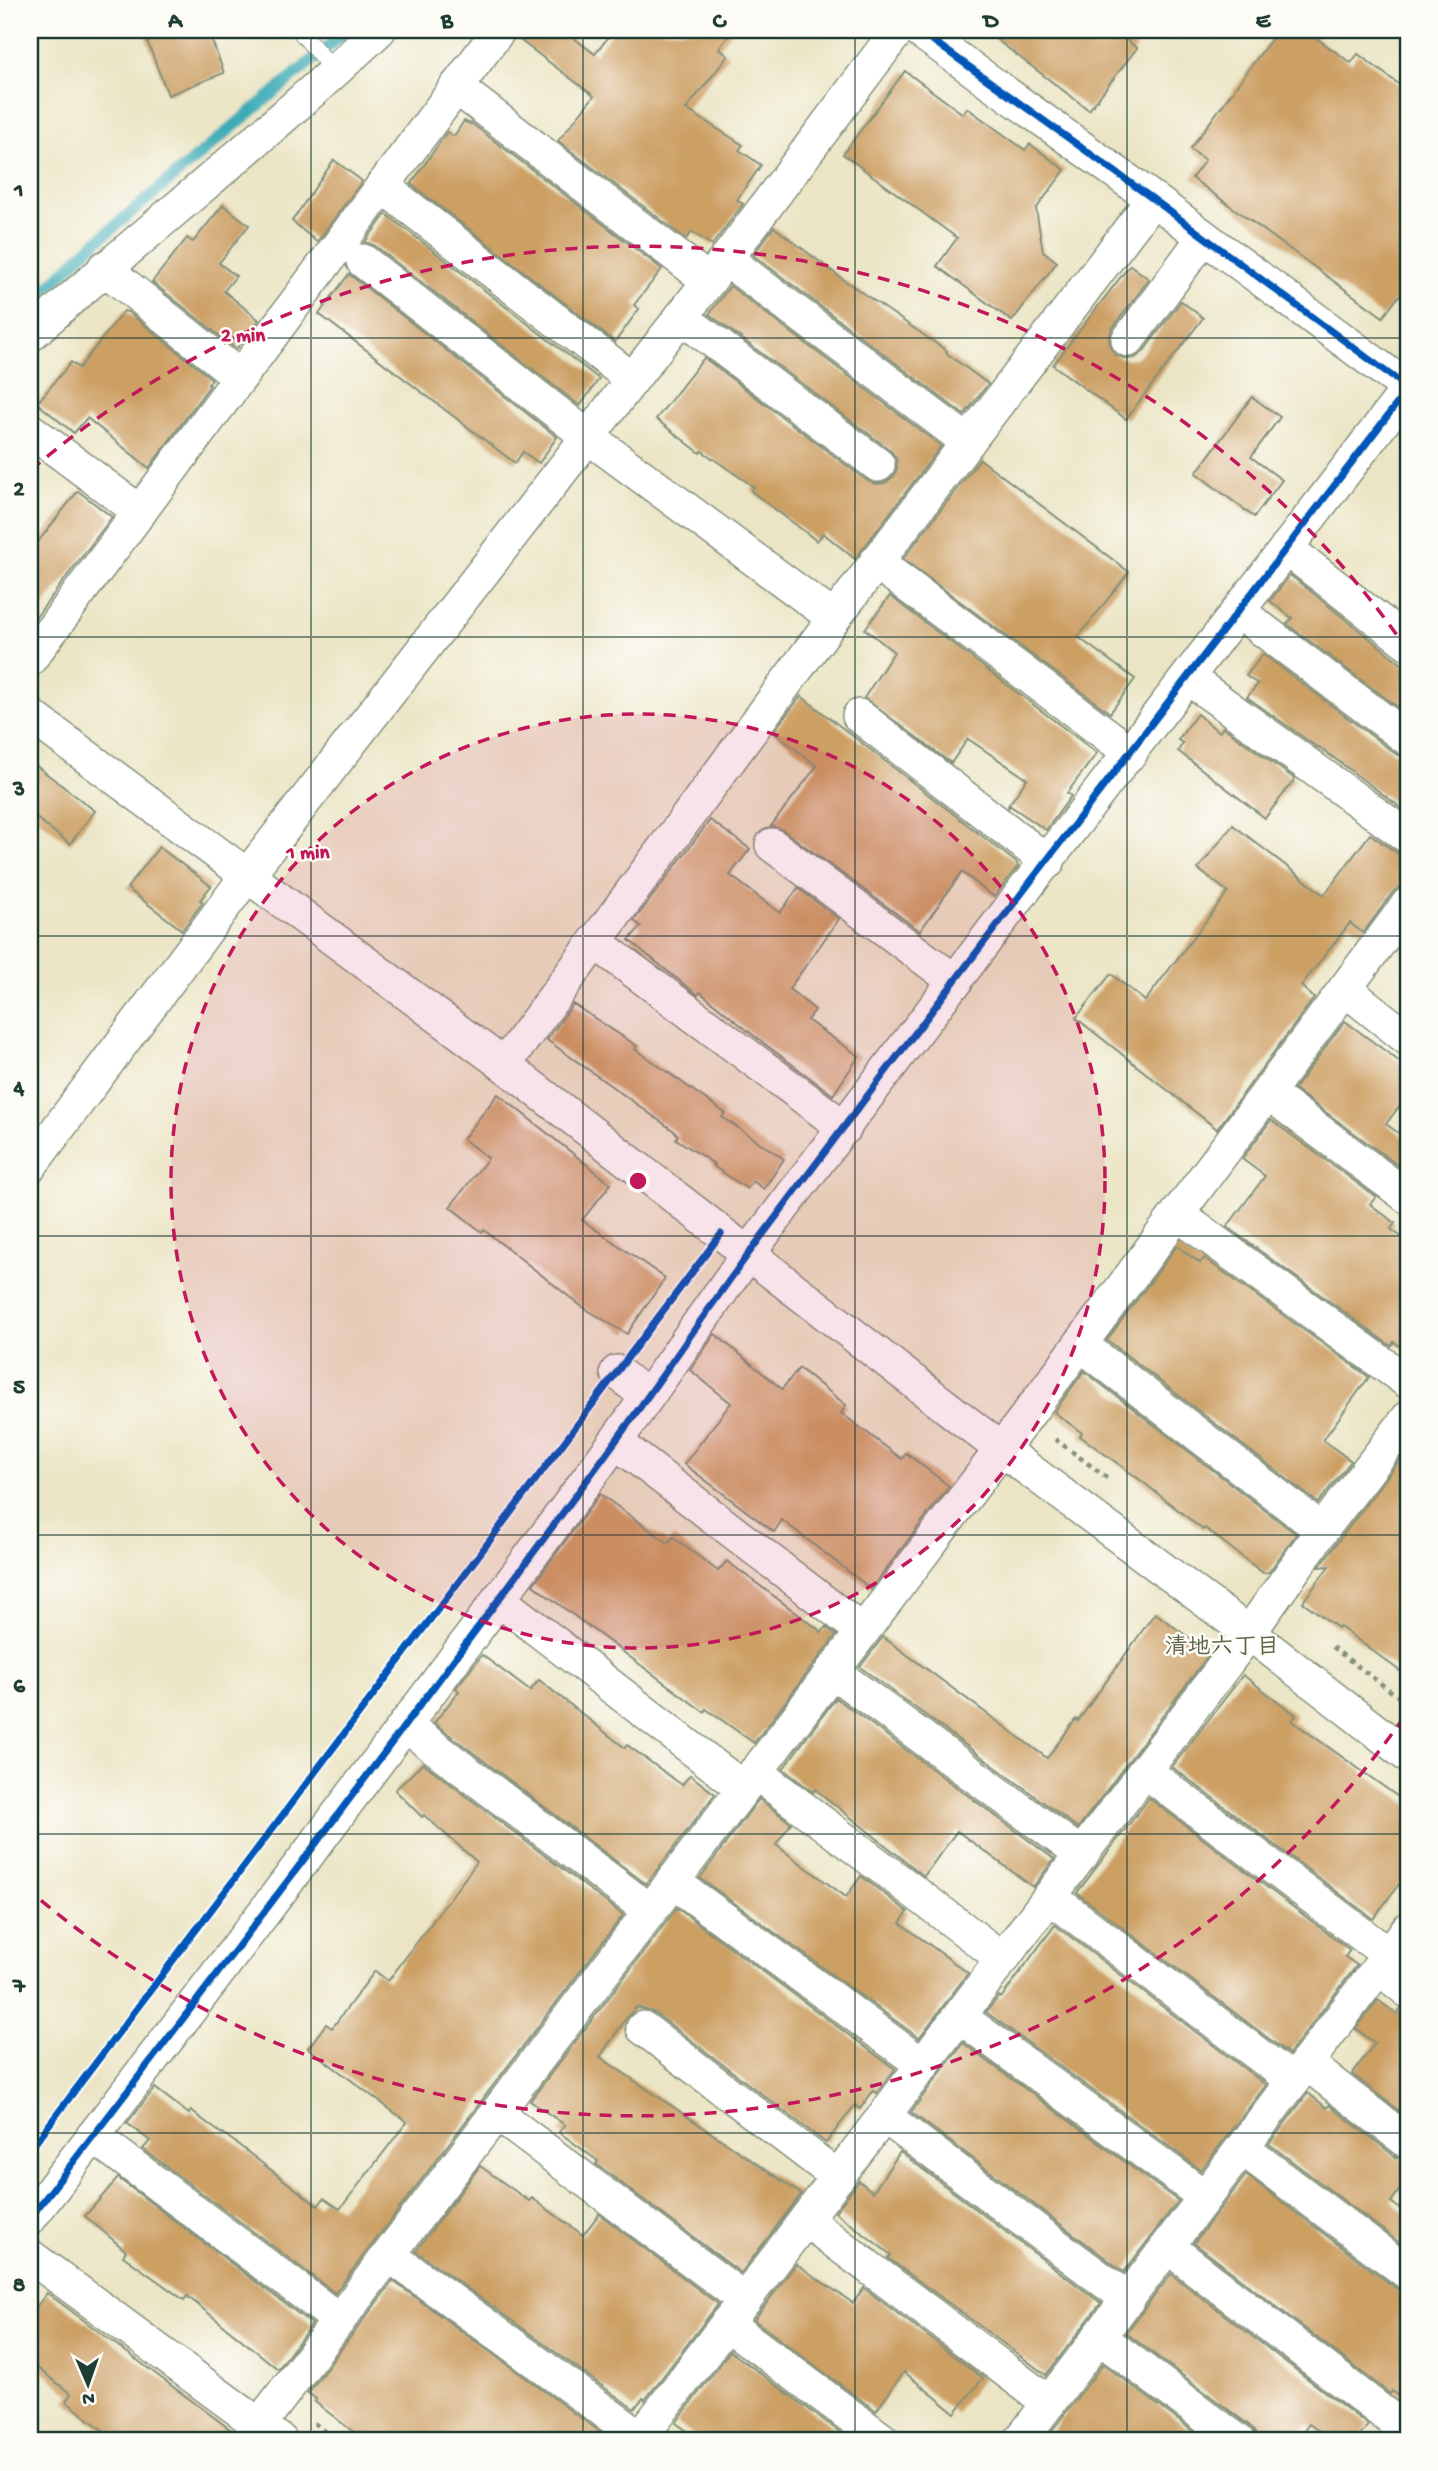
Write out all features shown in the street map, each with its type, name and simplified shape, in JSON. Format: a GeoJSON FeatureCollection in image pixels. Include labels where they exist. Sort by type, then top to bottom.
{"type":"FeatureCollection","features":[{"type":"Feature","properties":{"kind":"street"},"geometry":{"type":"LineString","coordinates":[[30,335],[379,30]]}},
{"type":"Feature","properties":{"kind":"street"},"geometry":{"type":"LineString","coordinates":[[30,659],[499,30]]}},
{"type":"Feature","properties":{"kind":"street"},"geometry":{"type":"LineString","coordinates":[[30,1166],[246,877],[681,317],[898,30]]}},
{"type":"Feature","properties":{"kind":"street"},"geometry":{"type":"LineString","coordinates":[[30,2218],[405,1725],[616,1442],[748,1255],[1408,388],[1153,199],[918,30]]}},
{"type":"Feature","properties":{"kind":"street"},"geometry":{"type":"LineString","coordinates":[[456,87],[968,442]]}},
{"type":"Feature","properties":{"kind":"street"},"geometry":{"type":"LineString","coordinates":[[382,186],[632,379]]}},
{"type":"Feature","properties":{"kind":"street"},"geometry":{"type":"LineString","coordinates":[[504,1065],[834,618],[1153,199]]}},
{"type":"Feature","properties":{"kind":"street"},"geometry":{"type":"LineString","coordinates":[[1128,340],[1204,237]]}},
{"type":"Feature","properties":{"kind":"street"},"geometry":{"type":"LineString","coordinates":[[363,261],[587,436],[834,618]]}},
{"type":"Feature","properties":{"kind":"street"},"geometry":{"type":"LineString","coordinates":[[104,268],[240,377]]}},
{"type":"Feature","properties":{"kind":"street"},"geometry":{"type":"LineString","coordinates":[[681,317],[878,465]]}},
{"type":"Feature","properties":{"kind":"street"},"geometry":{"type":"LineString","coordinates":[[30,430],[140,512]]}},
{"type":"Feature","properties":{"kind":"street"},"geometry":{"type":"LineString","coordinates":[[1286,548],[1408,643]]}},
{"type":"Feature","properties":{"kind":"street"},"geometry":{"type":"LineString","coordinates":[[876,562],[1131,753]]}},
{"type":"Feature","properties":{"kind":"street"},"geometry":{"type":"LineString","coordinates":[[1238,611],[1408,739]]}},
{"type":"Feature","properties":{"kind":"street"},"geometry":{"type":"LineString","coordinates":[[1188,678],[1408,836]]}},
{"type":"Feature","properties":{"kind":"street"},"geometry":{"type":"LineString","coordinates":[[30,715],[504,1065],[1001,1449],[1249,1633],[1408,1756]]}},
{"type":"Feature","properties":{"kind":"street"},"geometry":{"type":"LineString","coordinates":[[859,716],[1048,862]]}},
{"type":"Feature","properties":{"kind":"street"},"geometry":{"type":"LineString","coordinates":[[772,845],[956,982]]}},
{"type":"Feature","properties":{"kind":"street"},"geometry":{"type":"LineString","coordinates":[[30,2256],[262,2436],[339,2320],[1001,1449],[1408,904]]}},
{"type":"Feature","properties":{"kind":"street"},"geometry":{"type":"LineString","coordinates":[[595,942],[845,1128]]}},
{"type":"Feature","properties":{"kind":"street"},"geometry":{"type":"LineString","coordinates":[[1345,989],[1408,1039]]}},
{"type":"Feature","properties":{"kind":"street"},"geometry":{"type":"LineString","coordinates":[[1268,1093],[1408,1198]]}},
{"type":"Feature","properties":{"kind":"street"},"geometry":{"type":"LineString","coordinates":[[1177,1214],[1408,1382]]}},
{"type":"Feature","properties":{"kind":"street"},"geometry":{"type":"LineString","coordinates":[[1080,1344],[1322,1530]]}},
{"type":"Feature","properties":{"kind":"street"},"geometry":{"type":"LineString","coordinates":[[617,1372],[647,1397]]}},
{"type":"Feature","properties":{"kind":"street"},"geometry":{"type":"LineString","coordinates":[[389,2255],[651,2436],[736,2312],[1408,1418]]}},
{"type":"Feature","properties":{"kind":"street"},"geometry":{"type":"LineString","coordinates":[[616,1442],[862,1632]]}},
{"type":"Feature","properties":{"kind":"street"},"geometry":{"type":"LineString","coordinates":[[498,1599],[1003,1959]]}},
{"type":"Feature","properties":{"kind":"street"},"geometry":{"type":"LineString","coordinates":[[832,1671],[1082,1855]]}},
{"type":"Feature","properties":{"kind":"street"},"geometry":{"type":"LineString","coordinates":[[405,1725],[650,1911]]}},
{"type":"Feature","properties":{"kind":"street"},"geometry":{"type":"LineString","coordinates":[[1145,1771],[1384,1962],[1408,1991]]}},
{"type":"Feature","properties":{"kind":"street"},"geometry":{"type":"LineString","coordinates":[[672,1881],[923,2065]]}},
{"type":"Feature","properties":{"kind":"street"},"geometry":{"type":"LineString","coordinates":[[1050,1897],[1299,2072],[1408,2142]]}},
{"type":"Feature","properties":{"kind":"street"},"geometry":{"type":"LineString","coordinates":[[1020,2441],[1408,1929]]}},
{"type":"Feature","properties":{"kind":"street"},"geometry":{"type":"LineString","coordinates":[[960,2017],[1205,2197]]}},
{"type":"Feature","properties":{"kind":"street"},"geometry":{"type":"LineString","coordinates":[[643,2028],[838,2177]]}},
{"type":"Feature","properties":{"kind":"street"},"geometry":{"type":"LineString","coordinates":[[496,2113],[736,2312],[884,2441]]}},
{"type":"Feature","properties":{"kind":"street"},"geometry":{"type":"LineString","coordinates":[[884,2116],[1128,2299]]}},
{"type":"Feature","properties":{"kind":"street"},"geometry":{"type":"LineString","coordinates":[[93,2136],[339,2320]]}},
{"type":"Feature","properties":{"kind":"street"},"geometry":{"type":"LineString","coordinates":[[1242,2148],[1408,2273]]}},
{"type":"Feature","properties":{"kind":"street"},"geometry":{"type":"LineString","coordinates":[[806,2220],[1049,2403]]}},
{"type":"Feature","properties":{"kind":"street"},"geometry":{"type":"LineString","coordinates":[[1168,2247],[1408,2432]]}},
{"type":"Feature","properties":{"kind":"street"},"geometry":{"type":"LineString","coordinates":[[1099,2337],[1238,2441]]}},
{"type":"Feature","properties":{"kind":"lane"},"geometry":{"type":"LineString","coordinates":[[299,30],[334,72]]}},
{"type":"Feature","properties":{"kind":"building"},"geometry":{"type":"Polygon","coordinates":[[[143,30],[208,30],[224,73],[168,95],[143,30]]]}},
{"type":"Feature","properties":{"kind":"building"},"geometry":{"type":"Polygon","coordinates":[[[518,30],[563,30],[595,54],[614,30],[733,30],[719,48],[728,56],[686,109],[743,145],[739,150],[761,165],[737,200],[743,204],[712,245],[692,232],[686,239],[558,141],[594,96],[516,37],[518,30]]]}},
{"type":"Feature","properties":{"kind":"building"},"geometry":{"type":"Polygon","coordinates":[[[984,30],[1113,30],[1137,48],[1089,110],[984,30]]]}},
{"type":"Feature","properties":{"kind":"building"},"geometry":{"type":"Polygon","coordinates":[[[1278,30],[1305,30],[1351,63],[1358,54],[1408,91],[1408,284],[1383,317],[1192,178],[1205,160],[1190,149],[1278,30]]]}},
{"type":"Feature","properties":{"kind":"building"},"geometry":{"type":"Polygon","coordinates":[[[905,71],[963,114],[967,108],[1025,150],[1030,144],[1065,170],[1036,209],[1043,251],[1057,262],[1012,321],[937,266],[957,238],[843,154],[905,71]]]}},
{"type":"Feature","properties":{"kind":"building"},"geometry":{"type":"Polygon","coordinates":[[[464,121],[471,123],[662,269],[634,305],[639,309],[615,342],[411,184],[447,132],[454,136],[464,121]]]}},
{"type":"Feature","properties":{"kind":"building"},"geometry":{"type":"Polygon","coordinates":[[[334,160],[362,181],[317,242],[292,221],[334,160]]]}},
{"type":"Feature","properties":{"kind":"building"},"geometry":{"type":"Polygon","coordinates":[[[223,205],[249,225],[219,263],[236,276],[224,291],[259,320],[236,349],[152,282],[187,238],[193,242],[223,205]]]}},
{"type":"Feature","properties":{"kind":"building"},"geometry":{"type":"Polygon","coordinates":[[[386,214],[599,379],[580,406],[375,246],[365,242],[386,214]]]}},
{"type":"Feature","properties":{"kind":"building"},"geometry":{"type":"Polygon","coordinates":[[[774,227],[841,278],[947,351],[946,353],[988,384],[964,415],[753,255],[774,227]]]}},
{"type":"Feature","properties":{"kind":"building"},"geometry":{"type":"Polygon","coordinates":[[[1130,265],[1149,279],[1112,329],[1110,347],[1117,356],[1135,358],[1143,352],[1181,301],[1203,318],[1126,419],[1053,365],[1130,265]]]}},
{"type":"Feature","properties":{"kind":"building"},"geometry":{"type":"Polygon","coordinates":[[[349,274],[557,437],[539,463],[523,452],[515,463],[319,314],[349,274]]]}},
{"type":"Feature","properties":{"kind":"building"},"geometry":{"type":"Polygon","coordinates":[[[730,286],[941,446],[855,559],[823,533],[817,541],[751,491],[754,487],[702,451],[700,453],[656,419],[704,358],[866,480],[875,484],[885,483],[894,476],[896,458],[890,450],[709,314],[730,286]]]}},
{"type":"Feature","properties":{"kind":"building"},"geometry":{"type":"Polygon","coordinates":[[[124,311],[212,379],[149,468],[87,418],[74,433],[37,403],[71,362],[79,368],[124,311]]]}},
{"type":"Feature","properties":{"kind":"building"},"geometry":{"type":"Polygon","coordinates":[[[1252,397],[1280,417],[1251,457],[1282,480],[1254,517],[1196,473],[1252,397]]]}},
{"type":"Feature","properties":{"kind":"building"},"geometry":{"type":"Polygon","coordinates":[[[980,459],[1129,572],[1078,637],[1135,679],[1110,713],[903,559],[980,459]]]}},
{"type":"Feature","properties":{"kind":"building"},"geometry":{"type":"Polygon","coordinates":[[[78,491],[112,517],[30,625],[30,552],[78,491]]]}},
{"type":"Feature","properties":{"kind":"building"},"geometry":{"type":"Polygon","coordinates":[[[1290,575],[1408,669],[1408,715],[1287,624],[1292,618],[1270,601],[1290,575]]]}},
{"type":"Feature","properties":{"kind":"building"},"geometry":{"type":"Polygon","coordinates":[[[890,596],[1097,753],[1067,793],[1071,796],[1046,830],[1008,806],[1027,779],[968,739],[951,763],[864,698],[894,652],[865,629],[890,596]]]}},
{"type":"Feature","properties":{"kind":"building"},"geometry":{"type":"Polygon","coordinates":[[[1263,654],[1396,754],[1408,758],[1408,813],[1247,697],[1258,684],[1246,676],[1263,654]]]}},
{"type":"Feature","properties":{"kind":"building"},"geometry":{"type":"Polygon","coordinates":[[[801,696],[1017,863],[1018,866],[994,897],[962,872],[920,931],[783,830],[771,826],[817,766],[773,732],[801,696]]]}},
{"type":"Feature","properties":{"kind":"building"},"geometry":{"type":"Polygon","coordinates":[[[1197,714],[1219,732],[1223,727],[1295,779],[1265,818],[1178,751],[1183,743],[1178,740],[1197,714]]]}},
{"type":"Feature","properties":{"kind":"building"},"geometry":{"type":"Polygon","coordinates":[[[30,761],[95,811],[70,844],[30,813],[30,761]]]}},
{"type":"Feature","properties":{"kind":"building"},"geometry":{"type":"Polygon","coordinates":[[[710,820],[750,849],[730,875],[780,913],[798,888],[839,919],[789,989],[815,1010],[807,1020],[859,1056],[833,1095],[629,940],[641,926],[634,921],[710,820]]]}},
{"type":"Feature","properties":{"kind":"building"},"geometry":{"type":"Polygon","coordinates":[[[1233,825],[1324,895],[1370,834],[1397,853],[1408,856],[1408,885],[1393,892],[1363,933],[1350,923],[1301,986],[1314,998],[1217,1129],[1076,1018],[1111,974],[1145,1001],[1228,892],[1198,869],[1233,825]]]}},
{"type":"Feature","properties":{"kind":"building"},"geometry":{"type":"Polygon","coordinates":[[[159,847],[211,886],[200,900],[203,902],[182,930],[127,888],[159,847]]]}},
{"type":"Feature","properties":{"kind":"building"},"geometry":{"type":"Polygon","coordinates":[[[573,1004],[637,1046],[635,1049],[725,1113],[722,1117],[784,1159],[764,1189],[753,1181],[747,1189],[712,1165],[714,1164],[676,1139],[678,1135],[674,1131],[547,1040],[573,1004]]]}},
{"type":"Feature","properties":{"kind":"building"},"geometry":{"type":"Polygon","coordinates":[[[1345,1021],[1408,1068],[1408,1095],[1386,1124],[1408,1140],[1408,1154],[1399,1166],[1294,1089],[1345,1021]]]}},
{"type":"Feature","properties":{"kind":"building"},"geometry":{"type":"Polygon","coordinates":[[[498,1094],[611,1184],[582,1220],[665,1278],[627,1334],[581,1306],[484,1230],[482,1232],[450,1207],[488,1158],[463,1139],[498,1094]]]}},
{"type":"Feature","properties":{"kind":"building"},"geometry":{"type":"Polygon","coordinates":[[[1271,1120],[1376,1197],[1370,1204],[1395,1223],[1391,1229],[1408,1242],[1408,1352],[1394,1342],[1391,1346],[1227,1227],[1265,1176],[1242,1159],[1271,1120]]]}},
{"type":"Feature","properties":{"kind":"building"},"geometry":{"type":"Polygon","coordinates":[[[1177,1246],[1200,1263],[1204,1258],[1369,1377],[1323,1440],[1351,1461],[1318,1503],[1107,1340],[1177,1246]]]}},
{"type":"Feature","properties":{"kind":"building"},"geometry":{"type":"Polygon","coordinates":[[[715,1334],[782,1389],[799,1368],[846,1405],[841,1413],[902,1459],[906,1453],[949,1486],[871,1589],[782,1520],[774,1532],[684,1464],[731,1403],[690,1370],[715,1334]]]}},
{"type":"Feature","properties":{"kind":"building"},"geometry":{"type":"Polygon","coordinates":[[[1084,1371],[1296,1534],[1269,1572],[1263,1573],[1205,1528],[1203,1530],[1080,1436],[1082,1433],[1054,1412],[1084,1371]]]}},
{"type":"Feature","properties":{"kind":"building"},"geometry":{"type":"Polygon","coordinates":[[[1408,1449],[1408,1677],[1303,1602],[1329,1566],[1319,1567],[1408,1449]]]}},
{"type":"Feature","properties":{"kind":"building"},"geometry":{"type":"Polygon","coordinates":[[[600,1494],[668,1543],[673,1537],[718,1571],[727,1561],[822,1632],[826,1627],[836,1635],[754,1743],[706,1709],[704,1712],[533,1585],[600,1494]]]}},
{"type":"Feature","properties":{"kind":"building"},"geometry":{"type":"Polygon","coordinates":[[[1155,1613],[1210,1653],[1078,1828],[860,1667],[883,1637],[1047,1758],[1076,1719],[1078,1721],[1155,1613]]]}},
{"type":"Feature","properties":{"kind":"building"},"geometry":{"type":"Polygon","coordinates":[[[482,1655],[530,1691],[539,1680],[625,1748],[627,1745],[682,1785],[690,1775],[715,1794],[646,1884],[434,1723],[459,1691],[456,1688],[482,1655]]]}},
{"type":"Feature","properties":{"kind":"building"},"geometry":{"type":"Polygon","coordinates":[[[1243,1675],[1296,1715],[1292,1721],[1408,1804],[1408,1872],[1373,1919],[1172,1767],[1243,1675]]]}},
{"type":"Feature","properties":{"kind":"building"},"geometry":{"type":"Polygon","coordinates":[[[836,1698],[1054,1859],[1033,1887],[957,1831],[924,1876],[815,1789],[813,1792],[783,1769],[836,1698]]]}},
{"type":"Feature","properties":{"kind":"building"},"geometry":{"type":"Polygon","coordinates":[[[423,1763],[623,1915],[335,2293],[143,2149],[150,2141],[127,2123],[155,2088],[189,2114],[191,2111],[223,2133],[318,2206],[324,2198],[340,2209],[407,2122],[308,2048],[326,2024],[332,2028],[375,1971],[388,1981],[477,1862],[424,1815],[422,1817],[395,1790],[423,1763]]]}},
{"type":"Feature","properties":{"kind":"building"},"geometry":{"type":"Polygon","coordinates":[[[1149,1798],[1350,1950],[1345,1957],[1357,1965],[1289,2054],[1077,1893],[1149,1798]]]}},
{"type":"Feature","properties":{"kind":"building"},"geometry":{"type":"Polygon","coordinates":[[[759,1799],[791,1823],[776,1845],[846,1897],[861,1876],[908,1912],[900,1923],[968,1973],[919,2038],[700,1878],[759,1799]]]}},
{"type":"Feature","properties":{"kind":"building"},"geometry":{"type":"Polygon","coordinates":[[[677,1908],[895,2069],[877,2093],[873,2091],[860,2109],[855,2105],[826,2143],[655,2013],[637,2007],[627,2017],[600,2057],[801,2194],[741,2273],[596,2164],[598,2161],[559,2132],[565,2125],[530,2101],[677,1908]]]}},
{"type":"Feature","properties":{"kind":"building"},"geometry":{"type":"Polygon","coordinates":[[[1055,1925],[1266,2085],[1201,2170],[986,2012],[999,1996],[1001,1998],[1055,1925]]]}},
{"type":"Feature","properties":{"kind":"building"},"geometry":{"type":"Polygon","coordinates":[[[1378,2000],[1397,2014],[1401,2008],[1408,2010],[1408,2118],[1352,2074],[1375,2043],[1356,2029],[1378,2000]]]}},
{"type":"Feature","properties":{"kind":"building"},"geometry":{"type":"Polygon","coordinates":[[[963,2043],[1178,2201],[1124,2272],[911,2112],[963,2043]]]}},
{"type":"Feature","properties":{"kind":"building"},"geometry":{"type":"Polygon","coordinates":[[[1308,2093],[1327,2108],[1329,2105],[1396,2157],[1408,2161],[1408,2178],[1391,2202],[1408,2215],[1408,2249],[1269,2144],[1308,2093]]]}},
{"type":"Feature","properties":{"kind":"building"},"geometry":{"type":"Polygon","coordinates":[[[900,2152],[1101,2303],[1046,2375],[888,2258],[891,2255],[835,2212],[859,2181],[873,2192],[900,2152]]]}},
{"type":"Feature","properties":{"kind":"building"},"geometry":{"type":"Polygon","coordinates":[[[480,2166],[529,2201],[532,2198],[583,2235],[599,2214],[718,2304],[645,2400],[643,2398],[634,2409],[416,2251],[480,2166]]]}},
{"type":"Feature","properties":{"kind":"building"},"geometry":{"type":"Polygon","coordinates":[[[1246,2175],[1396,2288],[1408,2292],[1408,2404],[1392,2391],[1390,2394],[1194,2243],[1246,2175]]]}},
{"type":"Feature","properties":{"kind":"building"},"geometry":{"type":"Polygon","coordinates":[[[118,2178],[312,2324],[278,2369],[187,2296],[184,2300],[123,2256],[126,2251],[85,2216],[118,2178]]]}},
{"type":"Feature","properties":{"kind":"building"},"geometry":{"type":"Polygon","coordinates":[[[796,2264],[853,2303],[864,2288],[983,2378],[955,2413],[904,2372],[876,2411],[754,2320],[796,2264]]]}},
{"type":"Feature","properties":{"kind":"building"},"geometry":{"type":"Polygon","coordinates":[[[1171,2274],[1368,2425],[1356,2441],[1333,2441],[1309,2424],[1296,2441],[1257,2441],[1250,2426],[1126,2333],[1171,2274]]]}},
{"type":"Feature","properties":{"kind":"building"},"geometry":{"type":"Polygon","coordinates":[[[393,2281],[611,2440],[365,2441],[315,2402],[316,2399],[308,2393],[393,2281]]]}},
{"type":"Feature","properties":{"kind":"building"},"geometry":{"type":"Polygon","coordinates":[[[47,2293],[231,2430],[228,2441],[118,2441],[66,2401],[71,2394],[30,2362],[30,2315],[47,2293]]]}},
{"type":"Feature","properties":{"kind":"building"},"geometry":{"type":"Polygon","coordinates":[[[730,2351],[852,2441],[701,2441],[676,2423],[730,2351]]]}},
{"type":"Feature","properties":{"kind":"building"},"geometry":{"type":"Polygon","coordinates":[[[1103,2364],[1206,2441],[1044,2441],[1103,2364]]]}},
{"type":"Feature","properties":{"kind":"waterway"},"geometry":{"type":"LineString","coordinates":[[30,305],[83,253],[348,30]]}},
{"type":"Feature","properties":{"kind":"cycle path"},"geometry":{"type":"LineString","coordinates":[[30,2218],[468,1640],[833,1141],[1408,389],[1153,199],[918,30]]}},
{"type":"Feature","properties":{"kind":"cycle path"},"geometry":{"type":"LineString","coordinates":[[30,2150],[721,1234]]}},
{"type":"Feature","properties":{"kind":"district","name":"清地六丁目"},"geometry":{"type":"Point","coordinates":[1222,1645]}}]}
